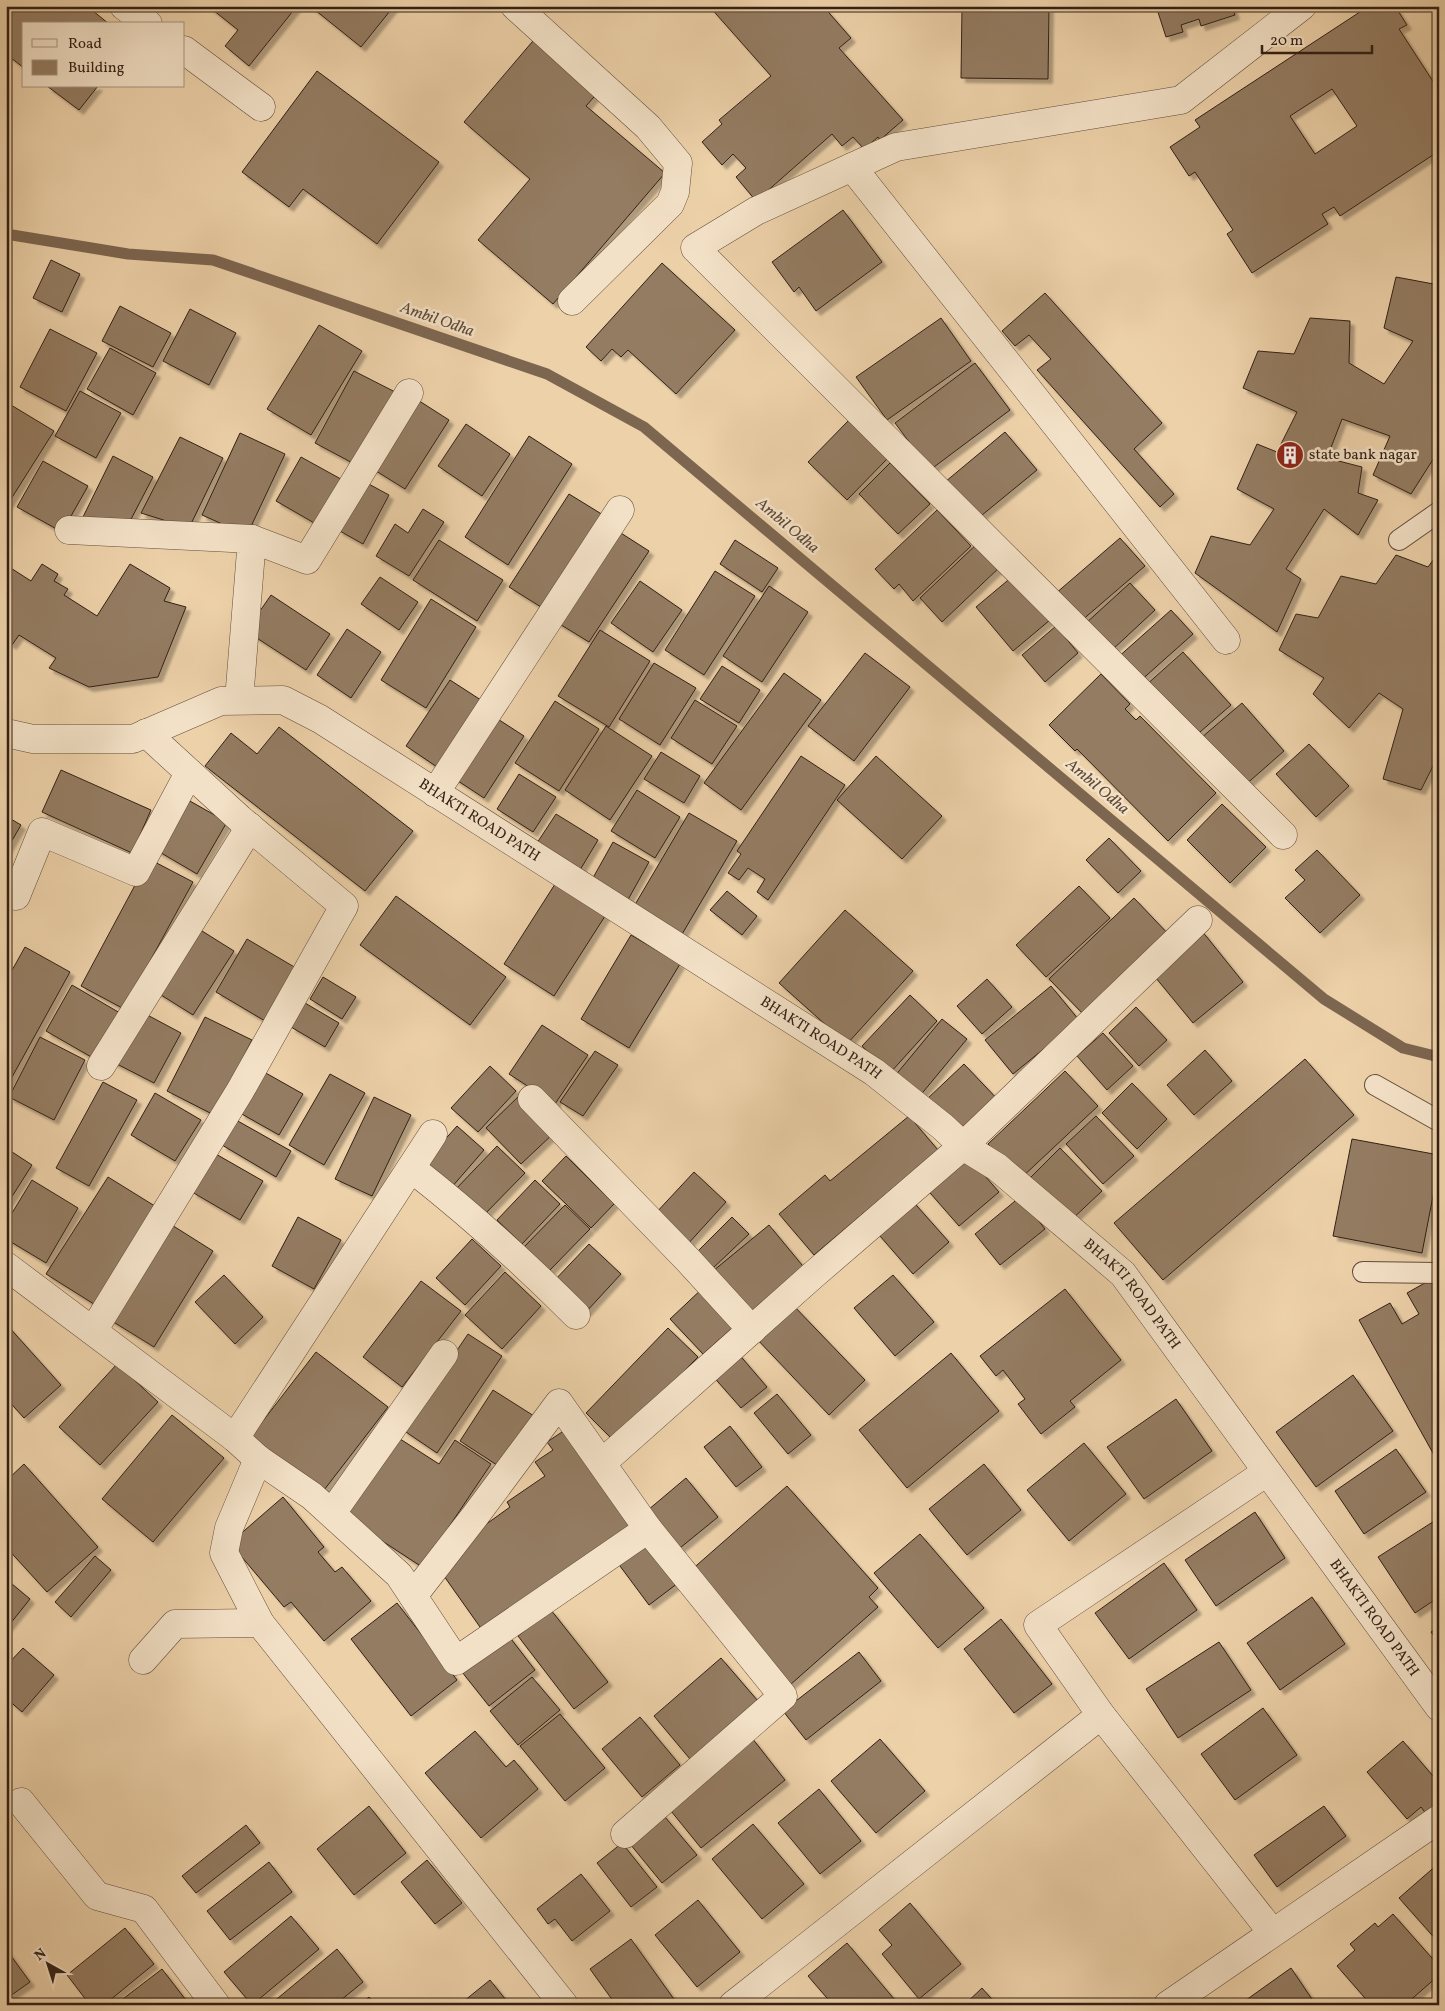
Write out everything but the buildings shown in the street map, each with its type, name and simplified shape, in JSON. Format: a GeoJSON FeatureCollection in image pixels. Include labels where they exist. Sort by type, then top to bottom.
{"type":"FeatureCollection","features":[{"type":"Feature","properties":{"kind":"street"},"geometry":{"type":"LineString","coordinates":[[124,6],[145,22]]}},
{"type":"Feature","properties":{"kind":"street"},"geometry":{"type":"LineString","coordinates":[[515,6],[648,127],[678,163],[675,192],[670,204],[572,301]]}},
{"type":"Feature","properties":{"kind":"street"},"geometry":{"type":"LineString","coordinates":[[1283,835],[695,248],[756,211],[896,147],[1181,100],[1302,6]]}},
{"type":"Feature","properties":{"kind":"street"},"geometry":{"type":"LineString","coordinates":[[185,51],[261,106]]}},
{"type":"Feature","properties":{"kind":"street"},"geometry":{"type":"LineString","coordinates":[[852,167],[1226,640]]}},
{"type":"Feature","properties":{"kind":"street"},"geometry":{"type":"LineString","coordinates":[[69,530],[252,539],[307,560],[409,393]]}},
{"type":"Feature","properties":{"kind":"street"},"geometry":{"type":"LineString","coordinates":[[435,793],[620,510]]}},
{"type":"Feature","properties":{"kind":"street"},"geometry":{"type":"LineString","coordinates":[[239,700],[252,539]]}},
{"type":"Feature","properties":{"kind":"street","name":"BHAKTI ROAD PATH"},"geometry":{"type":"LineString","coordinates":[[6,733],[34,739],[132,739],[221,701],[283,700],[320,719],[874,1072],[943,1127],[963,1146],[996,1167],[1123,1274],[1439,1707]]}},
{"type":"Feature","properties":{"kind":"street"},"geometry":{"type":"LineString","coordinates":[[93,1331],[240,1091],[344,906],[250,827],[146,733]]}},
{"type":"Feature","properties":{"kind":"street"},"geometry":{"type":"LineString","coordinates":[[6,891],[16,896],[42,832],[136,872],[189,773]]}},
{"type":"Feature","properties":{"kind":"street"},"geometry":{"type":"LineString","coordinates":[[101,1066],[250,827]]}},
{"type":"Feature","properties":{"kind":"street"},"geometry":{"type":"LineString","coordinates":[[602,1463],[963,1146],[1198,920]]}},
{"type":"Feature","properties":{"kind":"street"},"geometry":{"type":"LineString","coordinates":[[532,1099],[662,1233],[752,1330]]}},
{"type":"Feature","properties":{"kind":"street"},"geometry":{"type":"LineString","coordinates":[[234,1438],[433,1134]]}},
{"type":"Feature","properties":{"kind":"street"},"geometry":{"type":"LineString","coordinates":[[411,1168],[455,1202],[521,1260],[576,1315]]}},
{"type":"Feature","properties":{"kind":"street"},"geometry":{"type":"LineString","coordinates":[[6,1266],[332,1513],[399,1575],[456,1661],[648,1529]]}},
{"type":"Feature","properties":{"kind":"street"},"geometry":{"type":"LineString","coordinates":[[332,1513],[444,1354]]}},
{"type":"Feature","properties":{"kind":"street"},"geometry":{"type":"LineString","coordinates":[[413,1596],[559,1403],[648,1529],[783,1696],[625,1834]]}},
{"type":"Feature","properties":{"kind":"street"},"geometry":{"type":"LineString","coordinates":[[258,1458],[229,1528],[224,1553],[260,1623],[564,2005]]}},
{"type":"Feature","properties":{"kind":"street"},"geometry":{"type":"LineString","coordinates":[[1267,1472],[1038,1625],[1101,1715],[1272,1932]]}},
{"type":"Feature","properties":{"kind":"street"},"geometry":{"type":"LineString","coordinates":[[143,1660],[175,1624],[260,1623]]}},
{"type":"Feature","properties":{"kind":"street"},"geometry":{"type":"LineString","coordinates":[[733,2005],[1101,1715]]}},
{"type":"Feature","properties":{"kind":"street"},"geometry":{"type":"LineString","coordinates":[[21,1802],[97,1896],[144,1909],[216,2005]]}},
{"type":"Feature","properties":{"kind":"street"},"geometry":{"type":"LineString","coordinates":[[1168,2005],[1439,1819]]}},
{"type":"Feature","properties":{"kind":"lane"},"geometry":{"type":"LineString","coordinates":[[1399,540],[1439,512]]}},
{"type":"Feature","properties":{"kind":"lane"},"geometry":{"type":"LineString","coordinates":[[1376,1085],[1439,1121]]}},
{"type":"Feature","properties":{"kind":"lane"},"geometry":{"type":"LineString","coordinates":[[1363,1272],[1439,1273]]}},
{"type":"Feature","properties":{"kind":"waterway","name":"Ambil Odha"},"geometry":{"type":"LineString","coordinates":[[6,234],[128,254],[213,260],[547,374],[644,427],[1324,999],[1403,1048],[1439,1057]]}},
{"type":"Feature","properties":{"kind":"place","name":"state bank nagar"},"geometry":{"type":"Point","coordinates":[1290,455]}}]}
